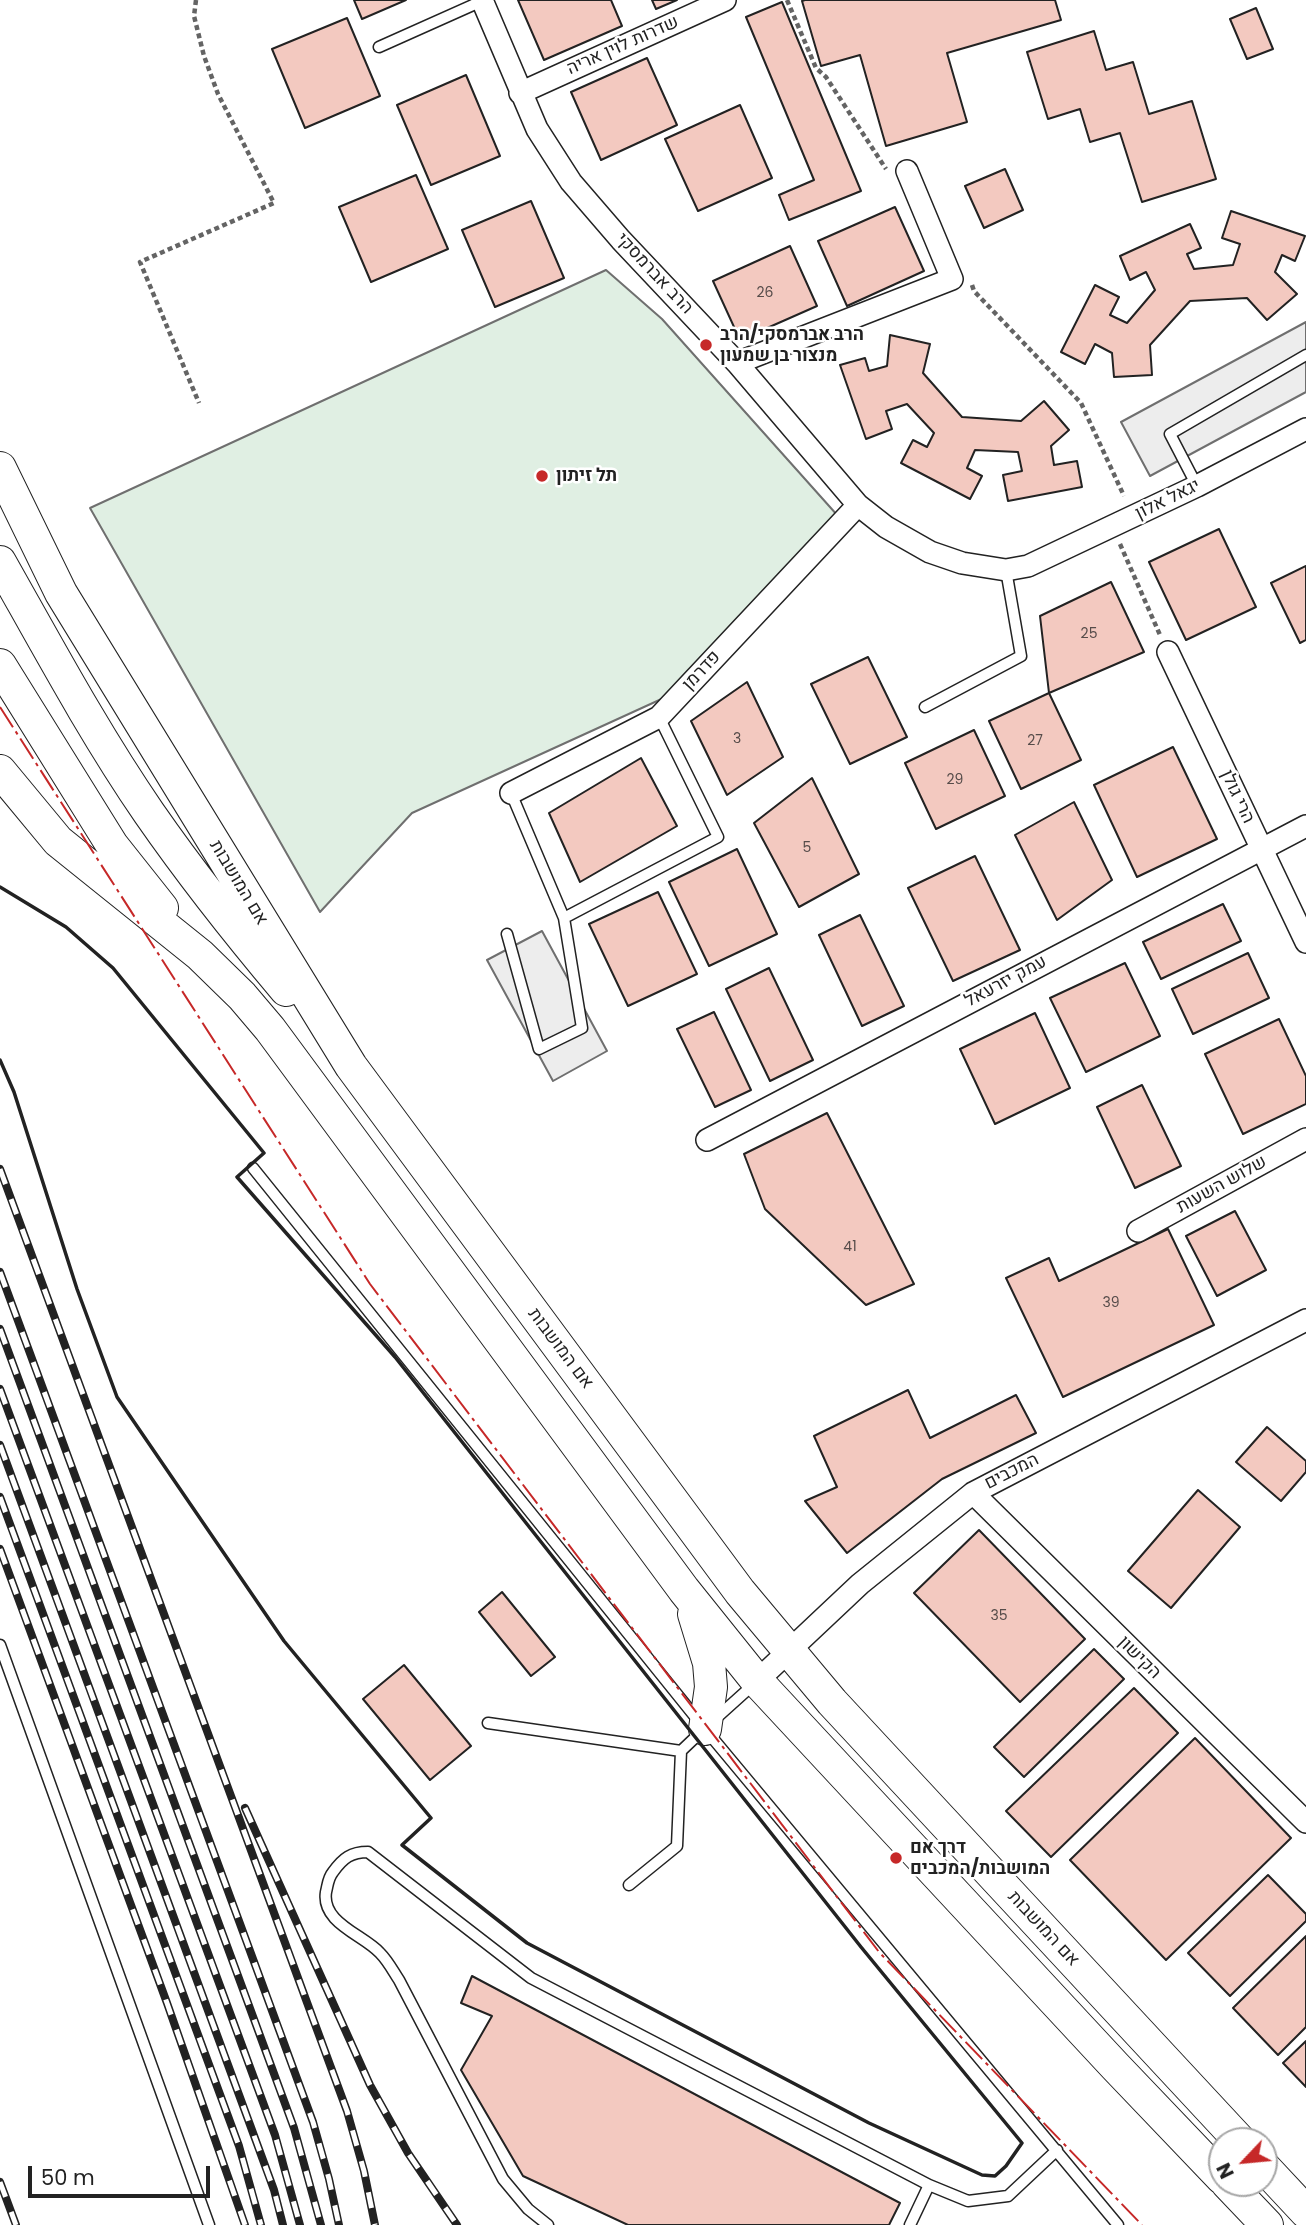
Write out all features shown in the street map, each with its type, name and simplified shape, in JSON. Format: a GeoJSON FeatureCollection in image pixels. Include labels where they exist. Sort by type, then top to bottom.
{"type":"FeatureCollection","features":[{"type":"Feature","properties":{"kind":"main road","name":"אם המושבות"},"geometry":{"type":"LineString","coordinates":[[0,468],[61,593],[351,1066],[731,1580],[832,1702],[1227,2127]]}},
{"type":"Feature","properties":{"kind":"main road"},"geometry":{"type":"LineString","coordinates":[[0,562],[79,703],[148,811],[248,945],[351,1066]]}},
{"type":"Feature","properties":{"kind":"main road"},"geometry":{"type":"LineString","coordinates":[[0,664],[112,845],[200,955]]}},
{"type":"Feature","properties":{"kind":"main road"},"geometry":{"type":"LineString","coordinates":[[0,771],[58,841],[200,955],[242,996],[270,1029],[684,1590],[757,1681],[1208,2163]]}},
{"type":"Feature","properties":{"kind":"main road"},"geometry":{"type":"LineString","coordinates":[[684,1590],[699,1626],[709,1663],[711,1687],[705,1729]]}},
{"type":"Feature","properties":{"kind":"main road"},"geometry":{"type":"LineString","coordinates":[[1278,2182],[1306,2212]]}},
{"type":"Feature","properties":{"kind":"main road"},"geometry":{"type":"LineString","coordinates":[[1240,2197],[1267,2225]]}},
{"type":"Feature","properties":{"kind":"street","name":"שדרות לוין אריה"},"geometry":{"type":"LineString","coordinates":[[520,93],[725,0]]}},
{"type":"Feature","properties":{"kind":"street","name":"הרב אברמסקי"},"geometry":{"type":"LineString","coordinates":[[482,1],[537,129],[571,182],[621,240],[737,363],[858,505],[886,527],[930,552],[962,563],[1006,570],[1028,566]]}},
{"type":"Feature","properties":{"kind":"street"},"geometry":{"type":"LineString","coordinates":[[737,363],[952,279],[907,171]]}},
{"type":"Feature","properties":{"kind":"street","name":"יגאל אלון"},"geometry":{"type":"LineString","coordinates":[[1028,566],[1197,486],[1306,429]]}},
{"type":"Feature","properties":{"kind":"street","name":"פדרמן"},"geometry":{"type":"LineString","coordinates":[[511,793],[659,717],[858,505]]}},
{"type":"Feature","properties":{"kind":"street","name":"הרי גולן"},"geometry":{"type":"LineString","coordinates":[[1168,652],[1306,942]]}},
{"type":"Feature","properties":{"kind":"street","name":"עמק יזרעאל"},"geometry":{"type":"LineString","coordinates":[[707,1139],[1306,825]]}},
{"type":"Feature","properties":{"kind":"street","name":"שלוש השעות"},"geometry":{"type":"LineString","coordinates":[[1138,1231],[1306,1139]]}},
{"type":"Feature","properties":{"kind":"street","name":"המכבים"},"geometry":{"type":"LineString","coordinates":[[757,1681],[860,1584],[973,1493],[1306,1320]]}},
{"type":"Feature","properties":{"kind":"street","name":"הקישון"},"geometry":{"type":"LineString","coordinates":[[973,1493],[1306,1822]]}},
{"type":"Feature","properties":{"kind":"lane"},"geometry":{"type":"LineString","coordinates":[[379,47],[482,1]]}},
{"type":"Feature","properties":{"kind":"lane"},"geometry":{"type":"LineString","coordinates":[[1197,486],[1170,434],[1306,355]]}},
{"type":"Feature","properties":{"kind":"lane"},"geometry":{"type":"LineString","coordinates":[[925,706],[1021,656],[1006,570]]}},
{"type":"Feature","properties":{"kind":"lane"},"geometry":{"type":"LineString","coordinates":[[564,918],[718,837],[659,717]]}},
{"type":"Feature","properties":{"kind":"lane"},"geometry":{"type":"LineString","coordinates":[[507,934],[539,1049],[582,1028],[564,918],[511,793]]}},
{"type":"Feature","properties":{"kind":"lane"},"geometry":{"type":"LineString","coordinates":[[253,1168],[705,1729],[1118,2225]]}},
{"type":"Feature","properties":{"kind":"lane"},"geometry":{"type":"LineString","coordinates":[[0,1645],[209,2225]]}},
{"type":"Feature","properties":{"kind":"lane"},"geometry":{"type":"LineString","coordinates":[[629,1885],[677,1846],[681,1751],[757,1681]]}},
{"type":"Feature","properties":{"kind":"lane"},"geometry":{"type":"LineString","coordinates":[[488,1723],[681,1751]]}},
{"type":"Feature","properties":{"kind":"lane"},"geometry":{"type":"LineString","coordinates":[[548,2225],[528,2209],[503,2179],[399,1980],[380,1952],[331,1914],[325,1898],[329,1876],[341,1861],[354,1852],[368,1852],[531,1978],[929,2185],[968,2201],[1008,2196],[1057,2150]]}},
{"type":"Feature","properties":{"kind":"lane"},"geometry":{"type":"LineString","coordinates":[[910,2225],[929,2185]]}},
{"type":"Feature","properties":{"kind":"path"},"geometry":{"type":"LineString","coordinates":[[196,0],[194,16],[204,56],[218,94],[274,203],[140,262],[199,403]]}},
{"type":"Feature","properties":{"kind":"path"},"geometry":{"type":"LineString","coordinates":[[1113,526],[1168,652]]}},
{"type":"Feature","properties":{"kind":"green space"},"geometry":{"type":"Polygon","coordinates":[[[606,270],[662,319],[838,516],[679,691],[412,813],[320,912],[90,508],[606,270]]]}},
{"type":"Feature","properties":{"kind":"shaded area"},"geometry":{"type":"Polygon","coordinates":[[[1306,322],[1306,392],[1150,476],[1121,422],[1306,322]]]}},
{"type":"Feature","properties":{"kind":"shaded area"},"geometry":{"type":"Polygon","coordinates":[[[542,931],[607,1051],[553,1081],[487,960],[542,931]]]}},
{"type":"Feature","properties":{"kind":"building"},"geometry":{"type":"Polygon","coordinates":[[[354,0],[406,0],[362,19],[354,0]]]}},
{"type":"Feature","properties":{"kind":"building"},"geometry":{"type":"Polygon","coordinates":[[[518,0],[611,0],[622,26],[544,60],[518,0]]]}},
{"type":"Feature","properties":{"kind":"building"},"geometry":{"type":"Polygon","coordinates":[[[652,0],[677,0],[656,9],[652,0]]]}},
{"type":"Feature","properties":{"kind":"building"},"geometry":{"type":"Polygon","coordinates":[[[1055,0],[1061,20],[947,53],[967,122],[886,146],[860,55],[821,66],[802,1],[1055,0]]]}},
{"type":"Feature","properties":{"kind":"building"},"geometry":{"type":"Polygon","coordinates":[[[782,2],[861,191],[789,220],[779,195],[814,180],[746,17],[782,2]]]}},
{"type":"Feature","properties":{"kind":"building"},"geometry":{"type":"Polygon","coordinates":[[[1256,8],[1273,49],[1247,59],[1230,19],[1256,8]]]}},
{"type":"Feature","properties":{"kind":"building"},"geometry":{"type":"Polygon","coordinates":[[[347,18],[380,96],[305,128],[272,49],[347,18]]]}},
{"type":"Feature","properties":{"kind":"building"},"geometry":{"type":"Polygon","coordinates":[[[1094,31],[1106,70],[1133,62],[1149,114],[1192,101],[1216,179],[1142,202],[1120,133],[1090,142],[1080,109],[1048,119],[1027,52],[1094,31]]]}},
{"type":"Feature","properties":{"kind":"building"},"geometry":{"type":"Polygon","coordinates":[[[647,58],[677,125],[601,160],[571,92],[647,58]]]}},
{"type":"Feature","properties":{"kind":"building"},"geometry":{"type":"Polygon","coordinates":[[[466,75],[500,156],[431,185],[397,105],[466,75]]]}},
{"type":"Feature","properties":{"kind":"building"},"geometry":{"type":"Polygon","coordinates":[[[740,105],[772,178],[698,211],[665,139],[740,105]]]}},
{"type":"Feature","properties":{"kind":"building"},"geometry":{"type":"Polygon","coordinates":[[[1005,169],[1023,210],[984,228],[965,186],[1005,169]]]}},
{"type":"Feature","properties":{"kind":"building"},"geometry":{"type":"Polygon","coordinates":[[[416,175],[448,249],[371,282],[339,207],[416,175]]]}},
{"type":"Feature","properties":{"kind":"building"},"geometry":{"type":"Polygon","coordinates":[[[531,201],[564,278],[495,307],[462,230],[531,201]]]}},
{"type":"Feature","properties":{"kind":"building"},"geometry":{"type":"Polygon","coordinates":[[[895,207],[924,271],[847,306],[818,241],[895,207]]]}},
{"type":"Feature","properties":{"kind":"building"},"geometry":{"type":"Polygon","coordinates":[[[1231,211],[1305,236],[1295,261],[1282,255],[1275,272],[1297,294],[1267,320],[1247,298],[1190,301],[1150,345],[1152,375],[1114,377],[1112,353],[1095,344],[1085,364],[1061,352],[1095,285],[1119,297],[1110,315],[1127,323],[1155,290],[1146,272],[1130,280],[1120,256],[1190,224],[1201,248],[1187,254],[1194,269],[1233,265],[1240,244],[1222,238],[1231,211]]]}},
{"type":"Feature","properties":{"kind":"building"},"geometry":{"type":"Polygon","coordinates":[[[790,246],[817,306],[740,340],[713,281],[790,246]]]}},
{"type":"Feature","properties":{"kind":"building"},"geometry":{"type":"Polygon","coordinates":[[[890,335],[930,344],[923,373],[962,417],[1021,421],[1044,401],[1069,430],[1051,446],[1054,465],[1077,461],[1082,487],[1008,501],[1003,475],[1022,471],[1018,452],[975,450],[967,468],[982,476],[970,499],[901,463],[913,440],[927,447],[934,433],[907,404],[886,411],[892,429],[866,439],[840,365],[865,358],[869,371],[887,366],[890,335]]]}},
{"type":"Feature","properties":{"kind":"building"},"geometry":{"type":"Polygon","coordinates":[[[1219,529],[1256,607],[1186,640],[1149,562],[1219,529]]]}},
{"type":"Feature","properties":{"kind":"building"},"geometry":{"type":"Polygon","coordinates":[[[1306,566],[1306,640],[1300,643],[1271,583],[1306,566]]]}},
{"type":"Feature","properties":{"kind":"building"},"geometry":{"type":"Polygon","coordinates":[[[1111,582],[1144,652],[1049,693],[1040,616],[1111,582]]]}},
{"type":"Feature","properties":{"kind":"building"},"geometry":{"type":"Polygon","coordinates":[[[868,657],[907,737],[850,764],[811,684],[868,657]]]}},
{"type":"Feature","properties":{"kind":"building"},"geometry":{"type":"Polygon","coordinates":[[[747,682],[783,757],[727,795],[691,721],[747,682]]]}},
{"type":"Feature","properties":{"kind":"building"},"geometry":{"type":"Polygon","coordinates":[[[1049,693],[1081,760],[1021,789],[989,721],[1049,693]]]}},
{"type":"Feature","properties":{"kind":"building"},"geometry":{"type":"Polygon","coordinates":[[[974,730],[1005,796],[936,829],[905,763],[974,730]]]}},
{"type":"Feature","properties":{"kind":"building"},"geometry":{"type":"Polygon","coordinates":[[[1173,747],[1217,839],[1137,877],[1094,785],[1173,747]]]}},
{"type":"Feature","properties":{"kind":"building"},"geometry":{"type":"Polygon","coordinates":[[[641,758],[677,826],[580,882],[549,813],[641,758]]]}},
{"type":"Feature","properties":{"kind":"building"},"geometry":{"type":"Polygon","coordinates":[[[812,778],[859,874],[799,907],[754,823],[812,778]]]}},
{"type":"Feature","properties":{"kind":"building"},"geometry":{"type":"Polygon","coordinates":[[[1074,802],[1112,880],[1057,920],[1015,835],[1074,802]]]}},
{"type":"Feature","properties":{"kind":"building"},"geometry":{"type":"Polygon","coordinates":[[[737,849],[777,934],[709,966],[669,882],[737,849]]]}},
{"type":"Feature","properties":{"kind":"building"},"geometry":{"type":"Polygon","coordinates":[[[975,856],[1020,950],[953,981],[908,888],[975,856]]]}},
{"type":"Feature","properties":{"kind":"building"},"geometry":{"type":"Polygon","coordinates":[[[658,892],[697,974],[628,1006],[589,924],[658,892]]]}},
{"type":"Feature","properties":{"kind":"building"},"geometry":{"type":"Polygon","coordinates":[[[1223,904],[1241,941],[1161,979],[1143,942],[1223,904]]]}},
{"type":"Feature","properties":{"kind":"building"},"geometry":{"type":"Polygon","coordinates":[[[860,915],[904,1006],[862,1026],[819,935],[860,915]]]}},
{"type":"Feature","properties":{"kind":"building"},"geometry":{"type":"Polygon","coordinates":[[[1248,953],[1269,998],[1193,1034],[1172,989],[1248,953]]]}},
{"type":"Feature","properties":{"kind":"building"},"geometry":{"type":"Polygon","coordinates":[[[1125,963],[1160,1036],[1086,1072],[1050,998],[1125,963]]]}},
{"type":"Feature","properties":{"kind":"building"},"geometry":{"type":"Polygon","coordinates":[[[769,968],[813,1060],[770,1081],[726,989],[769,968]]]}},
{"type":"Feature","properties":{"kind":"building"},"geometry":{"type":"Polygon","coordinates":[[[714,1012],[751,1090],[715,1107],[677,1029],[714,1012]]]}},
{"type":"Feature","properties":{"kind":"building"},"geometry":{"type":"Polygon","coordinates":[[[1035,1013],[1070,1088],[995,1124],[960,1049],[1035,1013]]]}},
{"type":"Feature","properties":{"kind":"building"},"geometry":{"type":"Polygon","coordinates":[[[1279,1019],[1306,1076],[1306,1104],[1243,1134],[1205,1054],[1279,1019]]]}},
{"type":"Feature","properties":{"kind":"building"},"geometry":{"type":"Polygon","coordinates":[[[1142,1085],[1181,1166],[1135,1188],[1097,1107],[1142,1085]]]}},
{"type":"Feature","properties":{"kind":"building"},"geometry":{"type":"Polygon","coordinates":[[[827,1113],[914,1284],[866,1305],[765,1209],[744,1154],[827,1113]]]}},
{"type":"Feature","properties":{"kind":"building"},"geometry":{"type":"Polygon","coordinates":[[[1235,1211],[1266,1270],[1217,1296],[1186,1236],[1235,1211]]]}},
{"type":"Feature","properties":{"kind":"building"},"geometry":{"type":"Polygon","coordinates":[[[1168,1229],[1214,1325],[1063,1397],[1006,1278],[1049,1258],[1059,1281],[1168,1229]]]}},
{"type":"Feature","properties":{"kind":"building"},"geometry":{"type":"Polygon","coordinates":[[[908,1390],[930,1438],[1016,1395],[1036,1433],[942,1479],[847,1553],[805,1501],[837,1487],[814,1436],[908,1390]]]}},
{"type":"Feature","properties":{"kind":"building"},"geometry":{"type":"Polygon","coordinates":[[[1267,1427],[1306,1461],[1306,1472],[1281,1501],[1236,1462],[1267,1427]]]}},
{"type":"Feature","properties":{"kind":"building"},"geometry":{"type":"Polygon","coordinates":[[[1198,1490],[1240,1527],[1171,1608],[1128,1571],[1198,1490]]]}},
{"type":"Feature","properties":{"kind":"building"},"geometry":{"type":"Polygon","coordinates":[[[979,1530],[1085,1639],[1020,1702],[914,1593],[979,1530]]]}},
{"type":"Feature","properties":{"kind":"building"},"geometry":{"type":"Polygon","coordinates":[[[502,1592],[555,1657],[531,1676],[479,1612],[502,1592]]]}},
{"type":"Feature","properties":{"kind":"building"},"geometry":{"type":"Polygon","coordinates":[[[1094,1649],[1124,1679],[1024,1777],[994,1747],[1094,1649]]]}},
{"type":"Feature","properties":{"kind":"building"},"geometry":{"type":"Polygon","coordinates":[[[404,1665],[471,1746],[430,1780],[363,1699],[404,1665]]]}},
{"type":"Feature","properties":{"kind":"building"},"geometry":{"type":"Polygon","coordinates":[[[1134,1688],[1178,1733],[1051,1857],[1006,1811],[1134,1688]]]}},
{"type":"Feature","properties":{"kind":"building"},"geometry":{"type":"Polygon","coordinates":[[[1195,1738],[1291,1838],[1166,1960],[1070,1860],[1195,1738]]]}},
{"type":"Feature","properties":{"kind":"building"},"geometry":{"type":"Polygon","coordinates":[[[1268,1875],[1306,1914],[1306,1921],[1230,1996],[1188,1953],[1268,1875]]]}},
{"type":"Feature","properties":{"kind":"building"},"geometry":{"type":"Polygon","coordinates":[[[1306,1936],[1306,2027],[1278,2055],[1233,2008],[1306,1936]]]}},
{"type":"Feature","properties":{"kind":"building"},"geometry":{"type":"Polygon","coordinates":[[[472,1976],[900,2203],[889,2225],[628,2225],[523,2176],[461,2070],[492,2016],[461,2003],[472,1976]]]}},
{"type":"Feature","properties":{"kind":"building"},"geometry":{"type":"Polygon","coordinates":[[[1306,2041],[1306,2087],[1283,2063],[1306,2041]]]}},
{"type":"Feature","properties":{"kind":"railway"},"geometry":{"type":"LineString","coordinates":[[0,1169],[347,2111],[364,2171],[375,2225]]}},
{"type":"Feature","properties":{"kind":"railway"},"geometry":{"type":"LineString","coordinates":[[0,1272],[313,2122],[339,2225]]}},
{"type":"Feature","properties":{"kind":"railway"},"geometry":{"type":"LineString","coordinates":[[0,1329],[294,2128],[321,2225]]}},
{"type":"Feature","properties":{"kind":"railway"},"geometry":{"type":"LineString","coordinates":[[0,1389],[275,2135],[300,2225]]}},
{"type":"Feature","properties":{"kind":"railway"},"geometry":{"type":"LineString","coordinates":[[0,1445],[274,2190],[283,2225]]}},
{"type":"Feature","properties":{"kind":"railway"},"geometry":{"type":"LineString","coordinates":[[0,1497],[239,2146],[261,2225]]}},
{"type":"Feature","properties":{"kind":"railway"},"geometry":{"type":"LineString","coordinates":[[0,1549],[167,2003],[245,2225]]}},
{"type":"Feature","properties":{"kind":"railway"},"geometry":{"type":"LineString","coordinates":[[245,1808],[370,2085],[408,2153],[457,2225]]}},
{"type":"Feature","properties":{"kind":"railway"},"geometry":{"type":"LineString","coordinates":[[0,2182],[16,2225]]}},
{"type":"Feature","properties":{"kind":"wall"},"geometry":{"type":"LineString","coordinates":[[0,887],[66,927],[113,968],[264,1153],[237,1177],[395,1357],[861,1947],[1022,2143],[1006,2166],[995,2176],[982,2175],[869,2123],[527,1943],[402,1845],[431,1818],[284,1641],[117,1397],[77,1289],[14,1092],[0,1060]]}},
{"type":"Feature","properties":{"kind":"power"},"geometry":{"type":"LineString","coordinates":[[0,707],[370,1284],[879,1952],[1142,2225]]}},
{"type":"Feature","properties":{"kind":"place","name":"הרב אברמסקי/הרב מנצור בן שמעון"},"geometry":{"type":"Point","coordinates":[706,345]}},
{"type":"Feature","properties":{"kind":"place","name":"תל זיתון"},"geometry":{"type":"Point","coordinates":[542,476]}},
{"type":"Feature","properties":{"kind":"place","name":"דרך אם המושבות/המכבים"},"geometry":{"type":"Point","coordinates":[896,1858]}}]}
